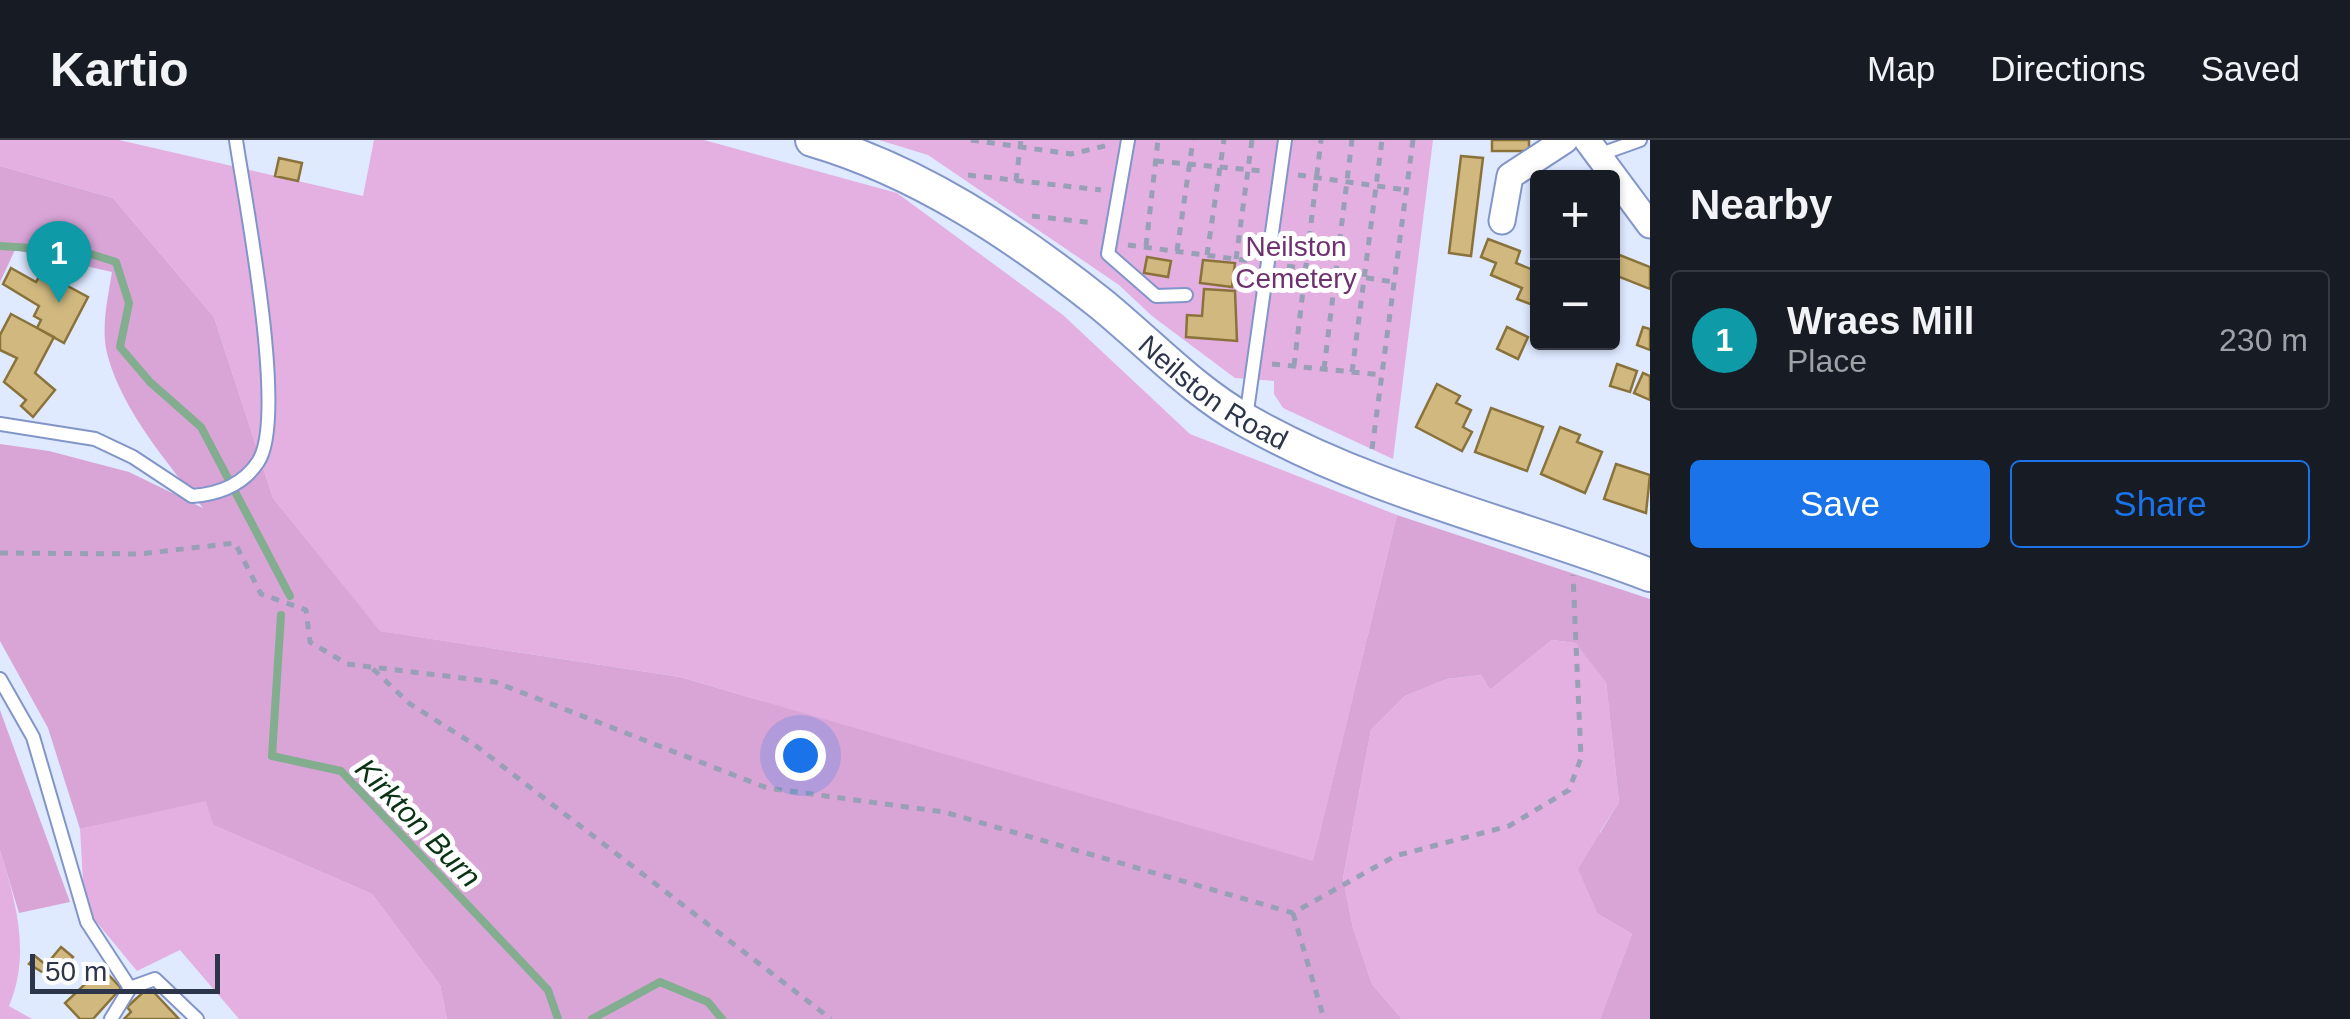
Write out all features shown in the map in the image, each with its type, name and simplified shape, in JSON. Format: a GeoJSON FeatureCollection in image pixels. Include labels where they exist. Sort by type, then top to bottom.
{"type":"FeatureCollection","features":[{"type":"Feature","properties":{"kind":"street","name":"Neilston Road"},"geometry":{"type":"LineString","coordinates":[[812,140],[877,160],[933,187],[1098,302],[1246,421],[1362,474],[1650,574]]}},
{"type":"Feature","properties":{"kind":"street"},"geometry":{"type":"LineString","coordinates":[[1502,221],[1510,176],[1565,140]]}},
{"type":"Feature","properties":{"kind":"street"},"geometry":{"type":"LineString","coordinates":[[1592,148],[1650,225]]}},
{"type":"Feature","properties":{"kind":"lane"},"geometry":{"type":"LineString","coordinates":[[0,424],[96,439],[133,457],[192,496],[221,492],[258,464],[271,421],[269,370],[236,140]]}},
{"type":"Feature","properties":{"kind":"lane"},"geometry":{"type":"LineString","coordinates":[[1124,140],[1108,254],[1156,296],[1186,295]]}},
{"type":"Feature","properties":{"kind":"lane"},"geometry":{"type":"LineString","coordinates":[[1246,421],[1285,140]]}},
{"type":"Feature","properties":{"kind":"lane"},"geometry":{"type":"LineString","coordinates":[[1592,148],[1640,140]]}},
{"type":"Feature","properties":{"kind":"lane"},"geometry":{"type":"LineString","coordinates":[[0,679],[33,737],[87,922],[130,988]]}},
{"type":"Feature","properties":{"kind":"lane"},"geometry":{"type":"LineString","coordinates":[[111,1019],[130,988],[155,979],[196,1019]]}},
{"type":"Feature","properties":{"kind":"path"},"geometry":{"type":"LineString","coordinates":[[972,140],[1071,154],[1099,150],[1124,140]]}},
{"type":"Feature","properties":{"kind":"path"},"geometry":{"type":"LineString","coordinates":[[1016,181],[1021,140]]}},
{"type":"Feature","properties":{"kind":"path"},"geometry":{"type":"LineString","coordinates":[[1146,248],[1158,140]]}},
{"type":"Feature","properties":{"kind":"path"},"geometry":{"type":"LineString","coordinates":[[1177,252],[1192,140]]}},
{"type":"Feature","properties":{"kind":"path"},"geometry":{"type":"LineString","coordinates":[[1207,255],[1224,140]]}},
{"type":"Feature","properties":{"kind":"path"},"geometry":{"type":"LineString","coordinates":[[1236,259],[1252,140]]}},
{"type":"Feature","properties":{"kind":"path"},"geometry":{"type":"LineString","coordinates":[[1294,366],[1321,140]]}},
{"type":"Feature","properties":{"kind":"path"},"geometry":{"type":"LineString","coordinates":[[1324,369],[1352,140]]}},
{"type":"Feature","properties":{"kind":"path"},"geometry":{"type":"LineString","coordinates":[[1352,372],[1382,140]]}},
{"type":"Feature","properties":{"kind":"path"},"geometry":{"type":"LineString","coordinates":[[1362,474],[1374,444],[1414,140]]}},
{"type":"Feature","properties":{"kind":"path"},"geometry":{"type":"LineString","coordinates":[[964,175],[1119,192]]}},
{"type":"Feature","properties":{"kind":"path"},"geometry":{"type":"LineString","coordinates":[[1022,214],[1113,225]]}},
{"type":"Feature","properties":{"kind":"path"},"geometry":{"type":"LineString","coordinates":[[1256,362],[1383,375]]}},
{"type":"Feature","properties":{"kind":"path"},"geometry":{"type":"LineString","coordinates":[[0,552],[139,554],[234,542],[261,594],[306,610],[310,642],[347,664],[495,682],[767,788],[944,812],[1293,913],[1395,856],[1509,826],[1569,790],[1581,758],[1572,600],[1574,546]]}},
{"type":"Feature","properties":{"kind":"path"},"geometry":{"type":"LineString","coordinates":[[370,667],[410,704],[475,744],[831,1019]]}},
{"type":"Feature","properties":{"kind":"path"},"geometry":{"type":"LineString","coordinates":[[1293,913],[1324,1019]]}},
{"type":"Feature","properties":{"kind":"green space"},"geometry":{"type":"Polygon","coordinates":[[[0,140],[119,140],[363,196],[374,140],[704,140],[897,193],[1063,315],[1190,434],[1397,515],[1313,862],[680,677],[379,631],[273,498],[214,317],[113,198],[0,166],[0,140]]]}},
{"type":"Feature","properties":{"kind":"green space","name":"Neilston Cemetery"},"geometry":{"type":"Polygon","coordinates":[[[879,140],[1433,140],[1393,459],[1283,408],[1274,394],[1274,381],[1235,378],[1152,316],[1119,285],[928,155],[879,140]]]}},
{"type":"Feature","properties":{"kind":"green space"},"geometry":{"type":"Polygon","coordinates":[[[1552,640],[1575,643],[1606,681],[1619,802],[1600,832],[1598,914],[1632,934],[1600,1019],[1402,1019],[1372,984],[1353,928],[1343,878],[1371,730],[1405,696],[1447,679],[1481,675],[1490,690],[1552,640]]]}},
{"type":"Feature","properties":{"kind":"green space"},"geometry":{"type":"Polygon","coordinates":[[[207,800],[213,825],[372,894],[440,985],[447,1019],[239,1019],[180,950],[137,971],[94,919],[84,899],[80,829],[207,800]]]}},
{"type":"Feature","properties":{"kind":"green space"},"geometry":{"type":"Polygon","coordinates":[[[0,850],[19,928],[19,967],[9,1006],[32,1019],[0,1019],[0,850]]]}},
{"type":"Feature","properties":{"kind":"shaded area"},"geometry":{"type":"Polygon","coordinates":[[[0,166],[113,198],[214,317],[273,498],[380,631],[680,677],[1313,861],[1397,515],[1650,599],[1650,1019],[1600,1019],[1632,934],[1598,914],[1578,869],[1619,802],[1606,682],[1575,643],[1552,640],[1490,690],[1481,675],[1447,679],[1405,696],[1371,730],[1343,878],[1353,928],[1372,984],[1402,1019],[447,1019],[440,985],[372,894],[213,825],[206,801],[80,829],[48,728],[0,641],[0,444],[49,451],[129,472],[203,508],[148,436],[115,378],[105,336],[112,272],[15,250],[0,282],[0,166]]]}},
{"type":"Feature","properties":{"kind":"shaded area"},"geometry":{"type":"Polygon","coordinates":[[[0,710],[70,902],[19,913],[0,850],[0,710]]]}},
{"type":"Feature","properties":{"kind":"building"},"geometry":{"type":"Polygon","coordinates":[[[1492,140],[1529,140],[1529,151],[1492,151],[1492,140]]]}},
{"type":"Feature","properties":{"kind":"building"},"geometry":{"type":"Polygon","coordinates":[[[1461,156],[1483,158],[1471,256],[1449,253],[1461,156]]]}},
{"type":"Feature","properties":{"kind":"building"},"geometry":{"type":"Polygon","coordinates":[[[279,158],[302,163],[298,181],[275,176],[279,158]]]}},
{"type":"Feature","properties":{"kind":"building"},"geometry":{"type":"Polygon","coordinates":[[[1488,239],[1520,251],[1516,263],[1530,269],[1530,304],[1517,299],[1522,288],[1491,275],[1496,263],[1481,257],[1488,239]]]}},
{"type":"Feature","properties":{"kind":"building"},"geometry":{"type":"Polygon","coordinates":[[[1620,255],[1650,267],[1650,289],[1620,277],[1620,255]]]}},
{"type":"Feature","properties":{"kind":"building"},"geometry":{"type":"Polygon","coordinates":[[[1147,257],[1171,261],[1168,277],[1144,273],[1147,257]]]}},
{"type":"Feature","properties":{"kind":"building"},"geometry":{"type":"Polygon","coordinates":[[[1203,260],[1235,263],[1232,287],[1200,283],[1203,260]]]}},
{"type":"Feature","properties":{"kind":"building"},"geometry":{"type":"Polygon","coordinates":[[[11,268],[36,282],[39,277],[58,287],[60,282],[88,297],[64,343],[37,328],[41,320],[34,316],[39,306],[3,284],[11,268]]]}},
{"type":"Feature","properties":{"kind":"building"},"geometry":{"type":"Polygon","coordinates":[[[1204,289],[1235,291],[1237,341],[1186,337],[1187,315],[1202,316],[1204,289]]]}},
{"type":"Feature","properties":{"kind":"building"},"geometry":{"type":"Polygon","coordinates":[[[11,314],[54,337],[35,373],[55,390],[33,417],[21,406],[26,400],[4,382],[17,358],[0,350],[0,335],[11,314]]]}},
{"type":"Feature","properties":{"kind":"building"},"geometry":{"type":"Polygon","coordinates":[[[1507,327],[1528,337],[1518,359],[1497,349],[1507,327]]]}},
{"type":"Feature","properties":{"kind":"building"},"geometry":{"type":"Polygon","coordinates":[[[1643,327],[1650,329],[1650,350],[1637,345],[1643,327]]]}},
{"type":"Feature","properties":{"kind":"building"},"geometry":{"type":"Polygon","coordinates":[[[1617,364],[1637,371],[1630,392],[1610,386],[1617,364]]]}},
{"type":"Feature","properties":{"kind":"building"},"geometry":{"type":"Polygon","coordinates":[[[1643,373],[1650,376],[1650,400],[1634,393],[1643,373]]]}},
{"type":"Feature","properties":{"kind":"building"},"geometry":{"type":"Polygon","coordinates":[[[1437,384],[1460,396],[1456,403],[1471,410],[1463,427],[1472,432],[1462,451],[1416,427],[1437,384]]]}},
{"type":"Feature","properties":{"kind":"building"},"geometry":{"type":"Polygon","coordinates":[[[1491,408],[1543,427],[1527,471],[1475,452],[1491,408]]]}},
{"type":"Feature","properties":{"kind":"building"},"geometry":{"type":"Polygon","coordinates":[[[1560,427],[1580,435],[1577,442],[1602,452],[1585,493],[1541,474],[1560,427]]]}},
{"type":"Feature","properties":{"kind":"building"},"geometry":{"type":"Polygon","coordinates":[[[1616,464],[1650,475],[1646,513],[1604,499],[1616,464]]]}},
{"type":"Feature","properties":{"kind":"building"},"geometry":{"type":"Polygon","coordinates":[[[61,947],[73,957],[55,980],[29,964],[35,956],[46,965],[61,947]]]}},
{"type":"Feature","properties":{"kind":"building"},"geometry":{"type":"Polygon","coordinates":[[[102,968],[121,988],[93,1019],[80,1019],[65,1003],[102,968]]]}},
{"type":"Feature","properties":{"kind":"building"},"geometry":{"type":"Polygon","coordinates":[[[149,987],[179,1019],[124,1019],[131,1012],[127,1007],[149,987]]]}},
{"type":"Feature","properties":{"kind":"waterway","name":"Kirkton Burn"},"geometry":{"type":"LineString","coordinates":[[0,246],[81,251],[116,262],[129,303],[120,347],[150,382],[201,427],[290,596]]}},
{"type":"Feature","properties":{"kind":"waterway","name":"Kirkton Burn"},"geometry":{"type":"LineString","coordinates":[[281,615],[272,756],[341,771],[548,990],[558,1019]]}},
{"type":"Feature","properties":{"kind":"waterway","name":"Kirkton Burn"},"geometry":{"type":"LineString","coordinates":[[592,1019],[660,982],[708,1002],[722,1019]]}},
{"type":"Feature","properties":{"kind":"place","name":"Wraes Mill"},"geometry":{"type":"Point","coordinates":[59,303]}}]}
